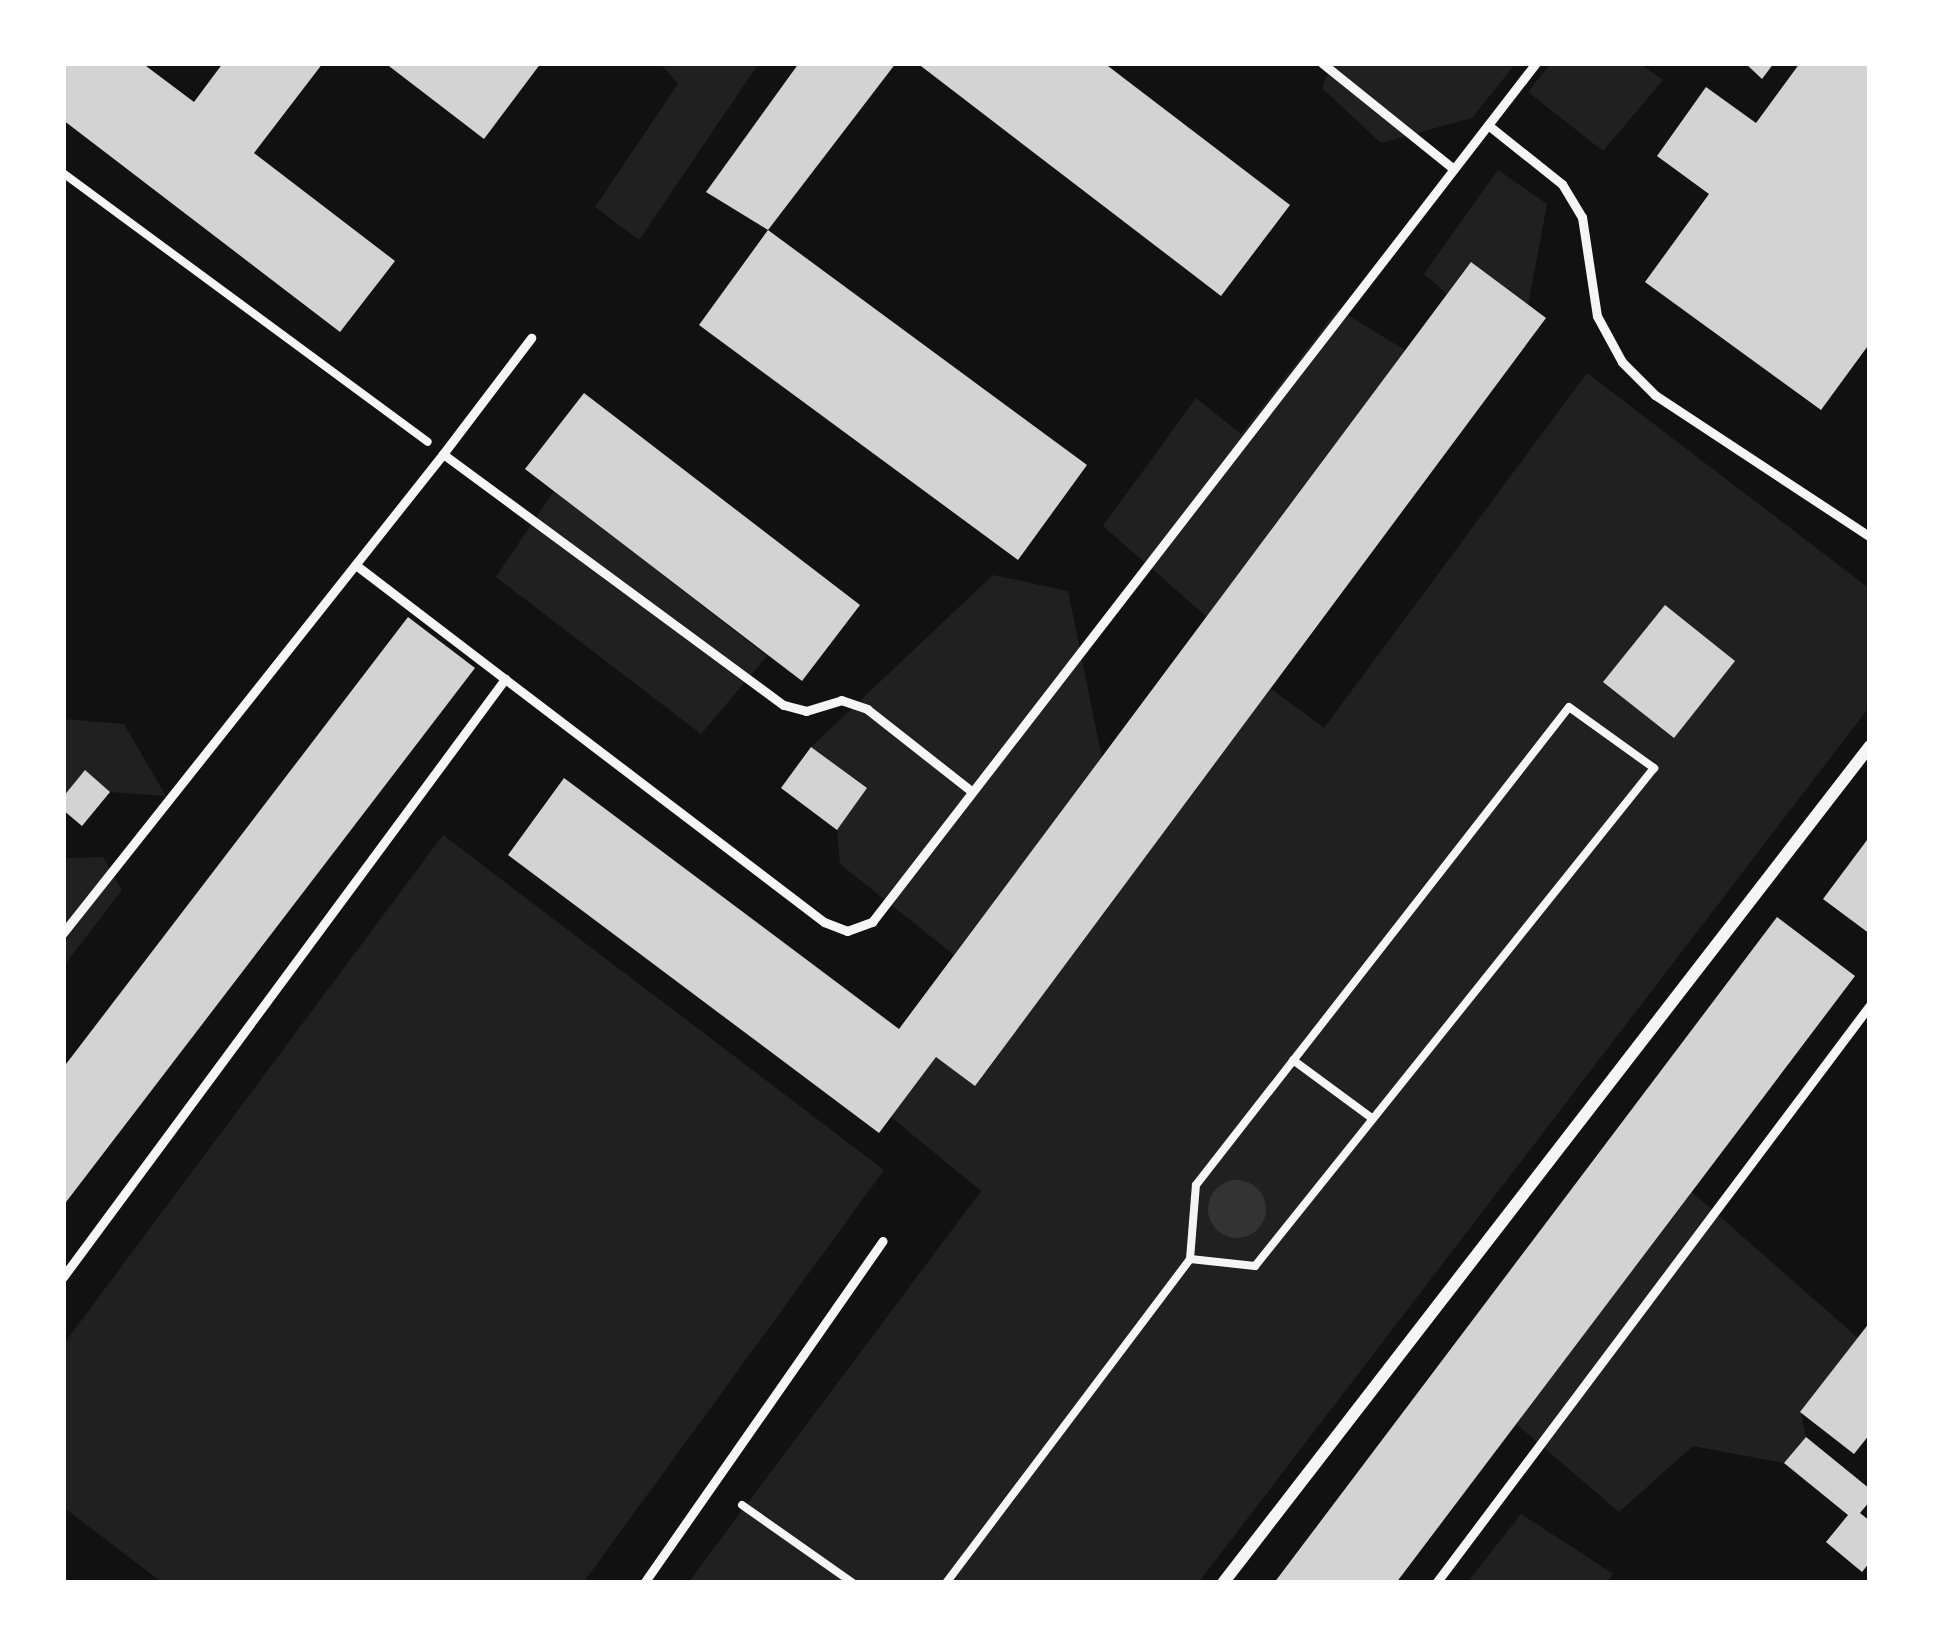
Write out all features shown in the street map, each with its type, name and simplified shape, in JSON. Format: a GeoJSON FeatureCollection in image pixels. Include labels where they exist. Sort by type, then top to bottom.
{"type":"FeatureCollection","features":[{"type":"Feature","properties":{"kind":"street"},"geometry":{"type":"LineString","coordinates":[[1223,1583],[1870,746]]}},
{"type":"Feature","properties":{"kind":"lane"},"geometry":{"type":"LineString","coordinates":[[1322,63],[1454,169]]}},
{"type":"Feature","properties":{"kind":"lane"},"geometry":{"type":"LineString","coordinates":[[356,565],[824,922],[848,931],[872,922],[1536,63]]}},
{"type":"Feature","properties":{"kind":"lane"},"geometry":{"type":"LineString","coordinates":[[1488,125],[1562,184],[1582,217],[1597,316],[1622,362],[1654,394],[1870,537]]}},
{"type":"Feature","properties":{"kind":"lane"},"geometry":{"type":"LineString","coordinates":[[63,933],[531,338]]}},
{"type":"Feature","properties":{"kind":"lane"},"geometry":{"type":"LineString","coordinates":[[443,454],[784,705],[806,711],[842,700],[867,709],[970,790]]}},
{"type":"Feature","properties":{"kind":"lane"},"geometry":{"type":"LineString","coordinates":[[63,1277],[505,679]]}},
{"type":"Feature","properties":{"kind":"lane"},"geometry":{"type":"LineString","coordinates":[[1436,1583],[1870,1005]]}},
{"type":"Feature","properties":{"kind":"lane"},"geometry":{"type":"LineString","coordinates":[[644,1583],[883,1241]]}},
{"type":"Feature","properties":{"kind":"path"},"geometry":{"type":"LineString","coordinates":[[63,173],[443,454]]}},
{"type":"Feature","properties":{"kind":"path"},"geometry":{"type":"LineString","coordinates":[[946,1583],[1190,1259],[1196,1185],[1569,707],[1654,768],[1255,1266],[1190,1259]]}},
{"type":"Feature","properties":{"kind":"path"},"geometry":{"type":"LineString","coordinates":[[1293,1060],[1373,1119]]}},
{"type":"Feature","properties":{"kind":"path"},"geometry":{"type":"LineString","coordinates":[[742,1505],[853,1583]]}},
{"type":"Feature","properties":{"kind":"shaded area"},"geometry":{"type":"Polygon","coordinates":[[[660,63],[759,63],[639,240],[595,207],[678,84],[660,63]]]}},
{"type":"Feature","properties":{"kind":"shaded area"},"geometry":{"type":"Polygon","coordinates":[[[1332,63],[1516,63],[1472,118],[1381,143],[1322,88],[1332,63]]]}},
{"type":"Feature","properties":{"kind":"shaded area"},"geometry":{"type":"Polygon","coordinates":[[[1551,63],[1639,63],[1663,80],[1603,151],[1528,92],[1551,63]]]}},
{"type":"Feature","properties":{"kind":"shaded area"},"geometry":{"type":"Polygon","coordinates":[[[1498,170],[1547,204],[1528,305],[1471,262],[1447,294],[1424,274],[1498,170]]]}},
{"type":"Feature","properties":{"kind":"shaded area"},"geometry":{"type":"Polygon","coordinates":[[[1338,309],[1405,350],[1207,617],[1103,526],[1196,398],[1241,434],[1338,309]]]}},
{"type":"Feature","properties":{"kind":"shaded area"},"geometry":{"type":"Polygon","coordinates":[[[1587,373],[1870,589],[1870,706],[1198,1583],[688,1583],[981,1191],[891,1117],[936,1057],[975,1085],[1270,688],[1324,728],[1587,373]]]}},
{"type":"Feature","properties":{"kind":"shaded area"},"geometry":{"type":"Polygon","coordinates":[[[554,491],[767,656],[701,734],[496,577],[554,491]]]}},
{"type":"Feature","properties":{"kind":"shaded area"},"geometry":{"type":"Polygon","coordinates":[[[993,575],[1068,591],[1102,758],[954,955],[840,864],[837,830],[867,788],[811,747],[993,575]]]}},
{"type":"Feature","properties":{"kind":"shaded area"},"geometry":{"type":"Polygon","coordinates":[[[63,719],[124,724],[166,796],[110,792],[85,771],[63,797],[63,719]]]}},
{"type":"Feature","properties":{"kind":"shaded area"},"geometry":{"type":"Polygon","coordinates":[[[443,835],[884,1170],[583,1583],[163,1583],[63,1507],[63,1345],[443,835]]]}},
{"type":"Feature","properties":{"kind":"shaded area"},"geometry":{"type":"Polygon","coordinates":[[[103,857],[122,890],[63,967],[63,858],[103,857]]]}},
{"type":"Feature","properties":{"kind":"shaded area"},"geometry":{"type":"Polygon","coordinates":[[[1237,1180],[1257,1189],[1266,1209],[1257,1229],[1237,1238],[1217,1229],[1208,1209],[1217,1189],[1237,1180]]]}},
{"type":"Feature","properties":{"kind":"shaded area"},"geometry":{"type":"Polygon","coordinates":[[[1692,1192],[1858,1338],[1801,1412],[1806,1437],[1784,1463],[1693,1446],[1619,1512],[1516,1424],[1692,1192]]]}},
{"type":"Feature","properties":{"kind":"shaded area"},"geometry":{"type":"Polygon","coordinates":[[[1521,1514],[1613,1574],[1606,1583],[1475,1583],[1470,1579],[1521,1514]]]}},
{"type":"Feature","properties":{"kind":"building"},"geometry":{"type":"Polygon","coordinates":[[[63,63],[142,63],[194,102],[223,63],[323,63],[254,153],[395,261],[340,332],[63,120],[63,63]]]}},
{"type":"Feature","properties":{"kind":"building"},"geometry":{"type":"Polygon","coordinates":[[[385,63],[541,63],[484,139],[385,63]]]}},
{"type":"Feature","properties":{"kind":"building"},"geometry":{"type":"Polygon","coordinates":[[[799,63],[896,63],[768,230],[706,192],[799,63]]]}},
{"type":"Feature","properties":{"kind":"building"},"geometry":{"type":"Polygon","coordinates":[[[917,63],[1104,63],[1290,205],[1221,296],[917,63]]]}},
{"type":"Feature","properties":{"kind":"building"},"geometry":{"type":"Polygon","coordinates":[[[1745,63],[1774,63],[1762,79],[1745,63]]]}},
{"type":"Feature","properties":{"kind":"building"},"geometry":{"type":"Polygon","coordinates":[[[1800,63],[1870,63],[1870,343],[1821,410],[1645,282],[1709,194],[1657,156],[1706,87],[1756,123],[1800,63]]]}},
{"type":"Feature","properties":{"kind":"building"},"geometry":{"type":"Polygon","coordinates":[[[768,230],[1087,465],[1018,560],[699,325],[768,230]]]}},
{"type":"Feature","properties":{"kind":"building"},"geometry":{"type":"Polygon","coordinates":[[[1471,262],[1546,318],[975,1086],[936,1057],[879,1133],[508,855],[564,778],[899,1029],[1471,262]]]}},
{"type":"Feature","properties":{"kind":"building"},"geometry":{"type":"Polygon","coordinates":[[[584,393],[860,605],[802,681],[525,469],[584,393]]]}},
{"type":"Feature","properties":{"kind":"building"},"geometry":{"type":"Polygon","coordinates":[[[1665,605],[1735,661],[1674,738],[1603,682],[1665,605]]]}},
{"type":"Feature","properties":{"kind":"building"},"geometry":{"type":"Polygon","coordinates":[[[408,617],[475,668],[63,1206],[63,1068],[408,617]]]}},
{"type":"Feature","properties":{"kind":"building"},"geometry":{"type":"Polygon","coordinates":[[[811,747],[867,788],[837,830],[781,788],[811,747]]]}},
{"type":"Feature","properties":{"kind":"building"},"geometry":{"type":"Polygon","coordinates":[[[85,770],[110,792],[82,826],[63,810],[63,797],[85,770]]]}},
{"type":"Feature","properties":{"kind":"building"},"geometry":{"type":"Polygon","coordinates":[[[1870,836],[1870,934],[1823,899],[1870,836]]]}},
{"type":"Feature","properties":{"kind":"building"},"geometry":{"type":"Polygon","coordinates":[[[1777,917],[1855,976],[1396,1583],[1274,1583],[1777,917]]]}},
{"type":"Feature","properties":{"kind":"building"},"geometry":{"type":"Polygon","coordinates":[[[1870,1322],[1870,1434],[1854,1454],[1800,1412],[1870,1322]]]}},
{"type":"Feature","properties":{"kind":"building"},"geometry":{"type":"Polygon","coordinates":[[[1806,1437],[1870,1489],[1870,1501],[1860,1513],[1870,1521],[1870,1562],[1862,1572],[1826,1542],[1848,1515],[1784,1463],[1806,1437]]]}}]}
